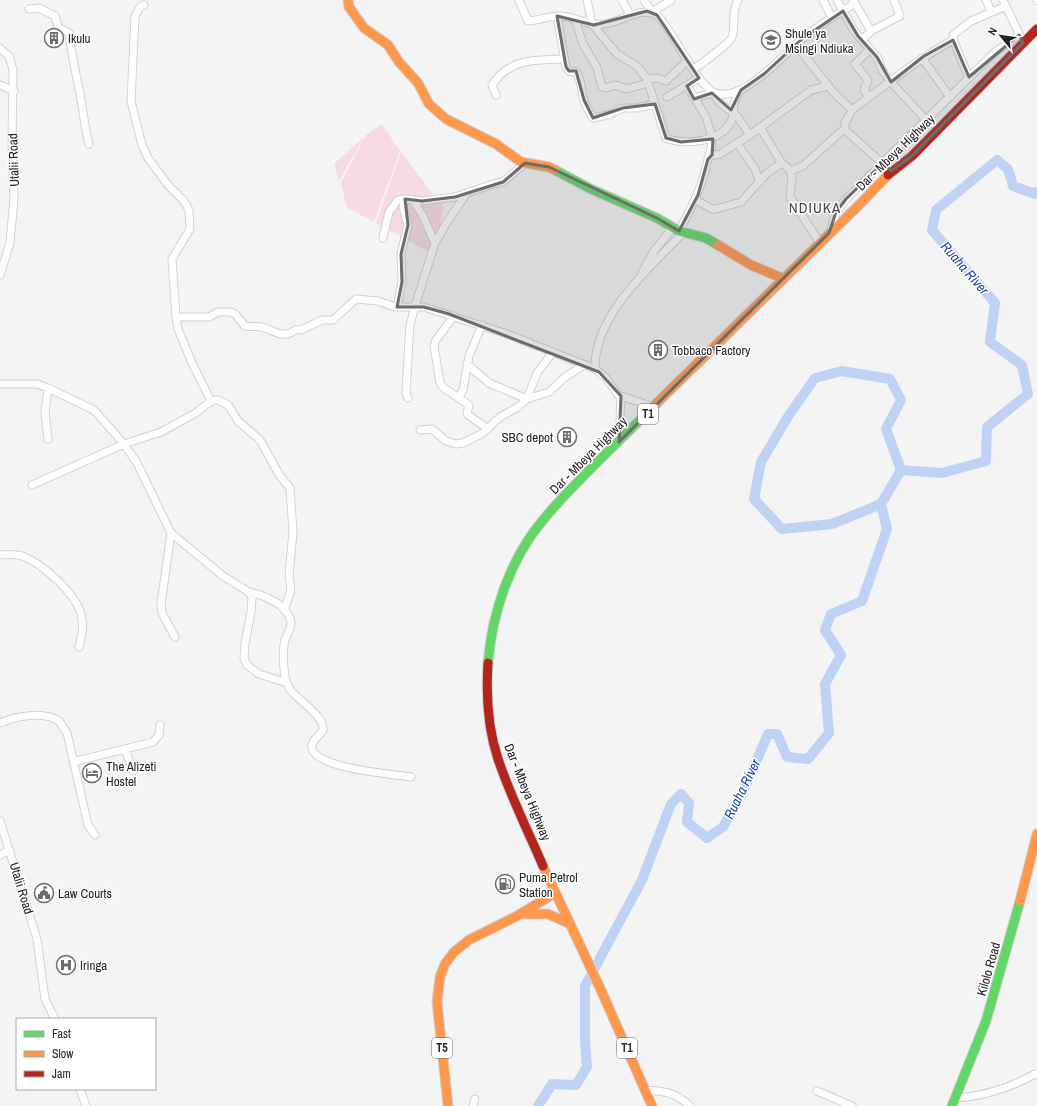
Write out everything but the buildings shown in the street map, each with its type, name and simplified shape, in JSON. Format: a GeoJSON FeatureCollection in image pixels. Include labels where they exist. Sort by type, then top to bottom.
{"type":"FeatureCollection","features":[{"type":"Feature","properties":{"kind":"main road"},"geometry":{"type":"LineString","coordinates":[[348,0],[350,9],[364,28],[388,45],[399,62],[418,83],[429,104],[436,112],[496,144],[515,158],[525,163],[549,167],[591,189],[657,218],[679,230],[706,238],[752,265],[782,278]]}},
{"type":"Feature","properties":{"kind":"main road","name":"Dar - Mbeya Highway"},"geometry":{"type":"LineString","coordinates":[[556,897],[546,870],[498,759],[491,730],[487,682],[490,642],[504,588],[526,543],[542,521],[567,494],[891,171],[912,156],[1021,39],[1037,29]]}},
{"type":"Feature","properties":{"kind":"main road","name":"Kilolo Road"},"geometry":{"type":"LineString","coordinates":[[954,1102],[988,1014],[1016,919],[1037,834]]}},
{"type":"Feature","properties":{"kind":"main road"},"geometry":{"type":"LineString","coordinates":[[546,870],[545,886],[534,908],[570,924]]}},
{"type":"Feature","properties":{"kind":"main road","name":"T5"},"geometry":{"type":"LineString","coordinates":[[448,1106],[437,989],[445,964],[454,952],[469,940],[556,897]]}},
{"type":"Feature","properties":{"kind":"main road","name":"T1"},"geometry":{"type":"LineString","coordinates":[[556,897],[601,990],[652,1106]]}},
{"type":"Feature","properties":{"kind":"street"},"geometry":{"type":"LineString","coordinates":[[520,0],[528,21],[557,16],[592,24],[605,24],[630,15],[647,11],[652,12],[670,0]]}},
{"type":"Feature","properties":{"kind":"street"},"geometry":{"type":"LineString","coordinates":[[587,0],[592,24],[617,54],[637,66],[648,81],[666,138],[681,142],[712,137],[722,132],[729,124],[734,103],[741,90]]}},
{"type":"Feature","properties":{"kind":"street"},"geometry":{"type":"LineString","coordinates":[[622,0],[630,15]]}},
{"type":"Feature","properties":{"kind":"street"},"geometry":{"type":"LineString","coordinates":[[644,0],[652,12],[662,21],[699,78],[720,103],[733,112],[750,135]]}},
{"type":"Feature","properties":{"kind":"street"},"geometry":{"type":"LineString","coordinates":[[694,69],[730,41],[733,33],[733,14],[738,0]]}},
{"type":"Feature","properties":{"kind":"street"},"geometry":{"type":"LineString","coordinates":[[823,0],[832,18]]}},
{"type":"Feature","properties":{"kind":"street"},"geometry":{"type":"LineString","coordinates":[[837,0],[862,40],[880,60],[882,70],[926,120]]}},
{"type":"Feature","properties":{"kind":"street"},"geometry":{"type":"LineString","coordinates":[[862,40],[871,31],[900,16],[894,0]]}},
{"type":"Feature","properties":{"kind":"street"},"geometry":{"type":"LineString","coordinates":[[986,0],[991,11]]}},
{"type":"Feature","properties":{"kind":"street"},"geometry":{"type":"LineString","coordinates":[[693,97],[698,97],[711,91],[722,94],[741,90],[764,74],[796,45],[854,2],[871,31]]}},
{"type":"Feature","properties":{"kind":"street"},"geometry":{"type":"LineString","coordinates":[[829,233],[836,212],[842,204],[926,120],[950,97],[969,78],[994,53],[1021,39],[1005,3],[964,25],[953,34],[953,40],[960,53],[969,78]]}},
{"type":"Feature","properties":{"kind":"street"},"geometry":{"type":"LineString","coordinates":[[144,5],[135,16],[135,39],[130,88],[131,101],[136,127],[148,158],[168,185],[187,205],[190,217],[190,229],[172,259],[176,318],[178,329],[211,401]]}},
{"type":"Feature","properties":{"kind":"street"},"geometry":{"type":"LineString","coordinates":[[29,9],[39,8],[55,16],[58,27],[69,33],[70,49],[79,90],[84,128],[89,144]]}},
{"type":"Feature","properties":{"kind":"street"},"geometry":{"type":"LineString","coordinates":[[557,16],[567,70],[578,74],[582,85],[584,100],[593,118],[608,115],[623,108],[637,108],[655,104]]}},
{"type":"Feature","properties":{"kind":"street"},"geometry":{"type":"LineString","coordinates":[[575,19],[583,44],[597,68],[602,87],[606,88],[614,85],[627,89],[657,78],[666,81],[688,60]]}},
{"type":"Feature","properties":{"kind":"street"},"geometry":{"type":"LineString","coordinates":[[790,171],[794,171],[804,165],[844,129],[847,118],[852,110],[922,58],[953,40]]}},
{"type":"Feature","properties":{"kind":"street"},"geometry":{"type":"LineString","coordinates":[[796,45],[828,86],[852,110]]}},
{"type":"Feature","properties":{"kind":"street","name":"Utalii Road"},"geometry":{"type":"LineString","coordinates":[[0,48],[9,56],[13,70],[14,91],[12,122],[13,214],[10,243],[0,275]]}},
{"type":"Feature","properties":{"kind":"street"},"geometry":{"type":"LineString","coordinates":[[869,97],[864,90],[868,80],[855,64],[870,50]]}},
{"type":"Feature","properties":{"kind":"street"},"geometry":{"type":"LineString","coordinates":[[922,58],[950,97]]}},
{"type":"Feature","properties":{"kind":"street"},"geometry":{"type":"LineString","coordinates":[[496,95],[493,83],[501,73],[508,68],[528,61],[564,59]]}},
{"type":"Feature","properties":{"kind":"street"},"geometry":{"type":"LineString","coordinates":[[667,97],[699,78]]}},
{"type":"Feature","properties":{"kind":"street"},"geometry":{"type":"LineString","coordinates":[[0,85],[14,91]]}},
{"type":"Feature","properties":{"kind":"street"},"geometry":{"type":"LineString","coordinates":[[642,273],[649,268],[679,230],[696,200],[712,148],[712,137],[706,117],[687,86]]}},
{"type":"Feature","properties":{"kind":"street"},"geometry":{"type":"LineString","coordinates":[[709,156],[720,154],[750,135],[811,90],[828,86]]}},
{"type":"Feature","properties":{"kind":"street"},"geometry":{"type":"LineString","coordinates":[[760,128],[782,163],[790,171],[792,177],[790,196],[820,243]]}},
{"type":"Feature","properties":{"kind":"street"},"geometry":{"type":"LineString","coordinates":[[844,129],[891,171]]}},
{"type":"Feature","properties":{"kind":"street"},"geometry":{"type":"LineString","coordinates":[[737,143],[755,169],[760,182]]}},
{"type":"Feature","properties":{"kind":"street"},"geometry":{"type":"LineString","coordinates":[[712,148],[720,154]]}},
{"type":"Feature","properties":{"kind":"street"},"geometry":{"type":"LineString","coordinates":[[384,238],[389,212],[396,201],[404,199],[443,199],[467,193],[503,182],[525,163]]}},
{"type":"Feature","properties":{"kind":"street"},"geometry":{"type":"LineString","coordinates":[[696,200],[712,209],[721,209],[741,202],[767,173],[782,163]]}},
{"type":"Feature","properties":{"kind":"street"},"geometry":{"type":"LineString","coordinates":[[408,398],[406,393],[410,325],[415,306],[435,244],[447,222],[467,193]]}},
{"type":"Feature","properties":{"kind":"street"},"geometry":{"type":"LineString","coordinates":[[397,307],[402,282],[401,254],[408,225],[403,207],[404,199]]}},
{"type":"Feature","properties":{"kind":"street"},"geometry":{"type":"LineString","coordinates":[[413,200],[423,216],[435,244]]}},
{"type":"Feature","properties":{"kind":"street"},"geometry":{"type":"LineString","coordinates":[[595,369],[598,346],[605,325],[642,273],[654,251],[679,230]]}},
{"type":"Feature","properties":{"kind":"street"},"geometry":{"type":"LineString","coordinates":[[176,318],[209,317],[220,312],[230,312],[235,314],[245,326],[262,327],[274,333],[283,335],[290,334],[295,330],[301,330],[322,320],[333,320],[356,299],[378,301],[397,307],[424,307],[482,326],[595,369],[606,378],[615,391],[621,396],[654,407]]}},
{"type":"Feature","properties":{"kind":"street"},"geometry":{"type":"LineString","coordinates":[[454,316],[436,340],[434,346],[440,383],[469,405],[467,413],[468,416],[488,429]]}},
{"type":"Feature","properties":{"kind":"street"},"geometry":{"type":"LineString","coordinates":[[460,398],[463,390],[467,364],[482,326]]}},
{"type":"Feature","properties":{"kind":"street"},"geometry":{"type":"LineString","coordinates":[[527,399],[535,378],[553,352]]}},
{"type":"Feature","properties":{"kind":"street"},"geometry":{"type":"LineString","coordinates":[[467,364],[489,383],[527,399]]}},
{"type":"Feature","properties":{"kind":"street"},"geometry":{"type":"LineString","coordinates":[[420,430],[432,429],[446,441],[456,444],[476,437],[488,429],[500,417],[518,407],[527,399],[549,392],[565,377],[584,365]]}},
{"type":"Feature","properties":{"kind":"street"},"geometry":{"type":"LineString","coordinates":[[0,384],[37,384],[94,410],[124,444],[144,473],[171,532],[223,576],[249,592],[271,600],[284,610],[291,624],[284,644],[284,670],[287,683],[290,690],[321,722],[322,730],[312,744],[312,748],[321,759],[346,767],[411,777]]}},
{"type":"Feature","properties":{"kind":"street"},"geometry":{"type":"LineString","coordinates":[[48,388],[45,413],[48,439]]}},
{"type":"Feature","properties":{"kind":"street"},"geometry":{"type":"LineString","coordinates":[[620,442],[621,396]]}},
{"type":"Feature","properties":{"kind":"street"},"geometry":{"type":"LineString","coordinates":[[32,485],[124,444],[161,432],[194,414],[211,401],[218,400],[228,405],[238,421],[260,440],[280,476],[290,488],[293,532],[290,575],[291,590],[284,610]]}},
{"type":"Feature","properties":{"kind":"street"},"geometry":{"type":"LineString","coordinates":[[171,532],[161,604],[162,612],[175,637]]}},
{"type":"Feature","properties":{"kind":"street"},"geometry":{"type":"LineString","coordinates":[[0,555],[14,554],[32,561],[56,579],[69,593],[77,604],[83,622],[79,647]]}},
{"type":"Feature","properties":{"kind":"street"},"geometry":{"type":"LineString","coordinates":[[249,592],[253,603],[245,643],[244,658],[247,665],[259,674],[287,683]]}},
{"type":"Feature","properties":{"kind":"street"},"geometry":{"type":"LineString","coordinates":[[0,723],[21,716],[56,719],[64,726],[67,733],[88,824],[95,835]]}},
{"type":"Feature","properties":{"kind":"street"},"geometry":{"type":"LineString","coordinates":[[73,762],[141,746],[156,740],[159,736],[160,725]]}},
{"type":"Feature","properties":{"kind":"street"},"geometry":{"type":"LineString","coordinates":[[125,749],[134,771]]}},
{"type":"Feature","properties":{"kind":"street","name":"Utalii Road"},"geometry":{"type":"LineString","coordinates":[[0,821],[37,939],[38,956],[45,1000],[54,1018]]}},
{"type":"Feature","properties":{"kind":"street"},"geometry":{"type":"LineString","coordinates":[[0,855],[10,850]]}},
{"type":"Feature","properties":{"kind":"street"},"geometry":{"type":"LineString","coordinates":[[954,1102],[1011,1086],[1037,1073]]}},
{"type":"Feature","properties":{"kind":"street"},"geometry":{"type":"LineString","coordinates":[[80,1090],[86,1106]]}},
{"type":"Feature","properties":{"kind":"street"},"geometry":{"type":"LineString","coordinates":[[645,1090],[665,1091],[683,1100],[690,1106]]}},
{"type":"Feature","properties":{"kind":"street"},"geometry":{"type":"LineString","coordinates":[[817,1091],[852,1106]]}},
{"type":"Feature","properties":{"kind":"highlighted area"},"geometry":{"type":"Polygon","coordinates":[[[647,11],[657,15],[699,78],[687,86],[694,99],[712,93],[731,110],[741,90],[764,74],[802,39],[843,11],[858,36],[877,57],[891,82],[924,56],[953,40],[969,77],[1019,35],[1023,43],[912,156],[891,171],[883,163],[846,199],[836,212],[829,233],[619,442],[621,396],[599,372],[449,314],[424,307],[397,307],[402,282],[401,254],[408,225],[405,199],[422,201],[455,197],[503,182],[525,163],[549,167],[657,218],[679,231],[698,195],[708,159],[712,155],[713,139],[681,142],[666,138],[655,104],[623,108],[593,118],[584,100],[576,71],[569,71],[566,67],[557,16],[594,25],[647,11]]]}},
{"type":"Feature","properties":{"kind":"shaded area"},"geometry":{"type":"Polygon","coordinates":[[[382,124],[400,151],[374,222],[347,208],[341,183],[366,135],[382,124]]]}},
{"type":"Feature","properties":{"kind":"shaded area"},"geometry":{"type":"Polygon","coordinates":[[[364,137],[339,181],[334,164],[364,137]]]}},
{"type":"Feature","properties":{"kind":"shaded area"},"geometry":{"type":"Polygon","coordinates":[[[401,152],[443,207],[436,256],[376,223],[401,152]]]}},
{"type":"Feature","properties":{"kind":"waterway","name":"Ruaha River"},"geometry":{"type":"LineString","coordinates":[[538,1106],[552,1084],[576,1085],[587,1067],[585,1042],[585,986],[642,880],[671,804],[681,794],[689,803],[687,822],[707,838],[723,827],[743,792],[768,734],[777,734],[787,757],[808,759],[829,733],[825,684],[841,655],[825,630],[831,614],[862,601],[887,529],[881,504],[901,470],[942,473],[986,461],[987,427],[1028,394],[1022,365],[990,342],[995,303],[932,230],[936,210],[997,160],[1008,169],[1013,186],[1035,194],[1037,192]]}},
{"type":"Feature","properties":{"kind":"waterway","name":"Ruaha River"},"geometry":{"type":"LineString","coordinates":[[881,504],[832,524],[782,529],[754,499],[761,462],[789,415],[815,378],[842,371],[890,379],[901,400],[886,429],[901,470]]}},
{"type":"Feature","properties":{"kind":"traffic: fast"},"geometry":{"type":"LineString","coordinates":[[555,170],[591,189],[657,218],[679,231],[706,238],[718,245]]}},
{"type":"Feature","properties":{"kind":"traffic: fast"},"geometry":{"type":"LineString","coordinates":[[488,663],[490,644],[498,606],[512,569],[531,535],[570,490],[657,403]]}},
{"type":"Feature","properties":{"kind":"traffic: fast"},"geometry":{"type":"LineString","coordinates":[[952,1106],[986,1021],[1020,901]]}},
{"type":"Feature","properties":{"kind":"traffic: slow"},"geometry":{"type":"LineString","coordinates":[[348,0],[349,7],[364,28],[388,45],[399,62],[418,83],[429,104],[446,119],[496,144],[521,162],[549,167],[555,170]]}},
{"type":"Feature","properties":{"kind":"traffic: slow"},"geometry":{"type":"LineString","coordinates":[[657,403],[888,175]]}},
{"type":"Feature","properties":{"kind":"traffic: slow"},"geometry":{"type":"LineString","coordinates":[[718,245],[751,265],[782,278]]}},
{"type":"Feature","properties":{"kind":"traffic: slow"},"geometry":{"type":"LineString","coordinates":[[1020,901],[1037,834]]}},
{"type":"Feature","properties":{"kind":"traffic: slow"},"geometry":{"type":"LineString","coordinates":[[543,866],[601,990],[652,1106]]}},
{"type":"Feature","properties":{"kind":"traffic: slow"},"geometry":{"type":"LineString","coordinates":[[448,1106],[437,1002],[440,977],[445,964],[454,952],[469,940],[517,916],[555,893]]}},
{"type":"Feature","properties":{"kind":"traffic: slow"},"geometry":{"type":"LineString","coordinates":[[524,914],[548,914],[570,924]]}},
{"type":"Feature","properties":{"kind":"traffic: jam"},"geometry":{"type":"LineString","coordinates":[[888,175],[912,156],[1037,29]]}},
{"type":"Feature","properties":{"kind":"traffic: jam"},"geometry":{"type":"LineString","coordinates":[[488,663],[488,711],[495,748],[508,786],[543,866]]}},
{"type":"Feature","properties":{"kind":"place","name":"Ikulu"},"geometry":{"type":"Point","coordinates":[54,38]}},
{"type":"Feature","properties":{"kind":"place","name":"Shule ya Msingi Ndiuka"},"geometry":{"type":"Point","coordinates":[771,40]}},
{"type":"Feature","properties":{"kind":"place","name":"Tobbaco Factory"},"geometry":{"type":"Point","coordinates":[658,350]}},
{"type":"Feature","properties":{"kind":"place","name":"SBC depot"},"geometry":{"type":"Point","coordinates":[567,437]}},
{"type":"Feature","properties":{"kind":"place","name":"The Alizeti Hostel"},"geometry":{"type":"Point","coordinates":[92,773]}},
{"type":"Feature","properties":{"kind":"place","name":"Puma Petrol Station"},"geometry":{"type":"Point","coordinates":[505,884]}},
{"type":"Feature","properties":{"kind":"place","name":"Law Courts"},"geometry":{"type":"Point","coordinates":[44,893]}},
{"type":"Feature","properties":{"kind":"place","name":"Iringa"},"geometry":{"type":"Point","coordinates":[66,965]}},
{"type":"Feature","properties":{"kind":"district","name":"NDIUKA"},"geometry":{"type":"Point","coordinates":[815,208]}}]}
